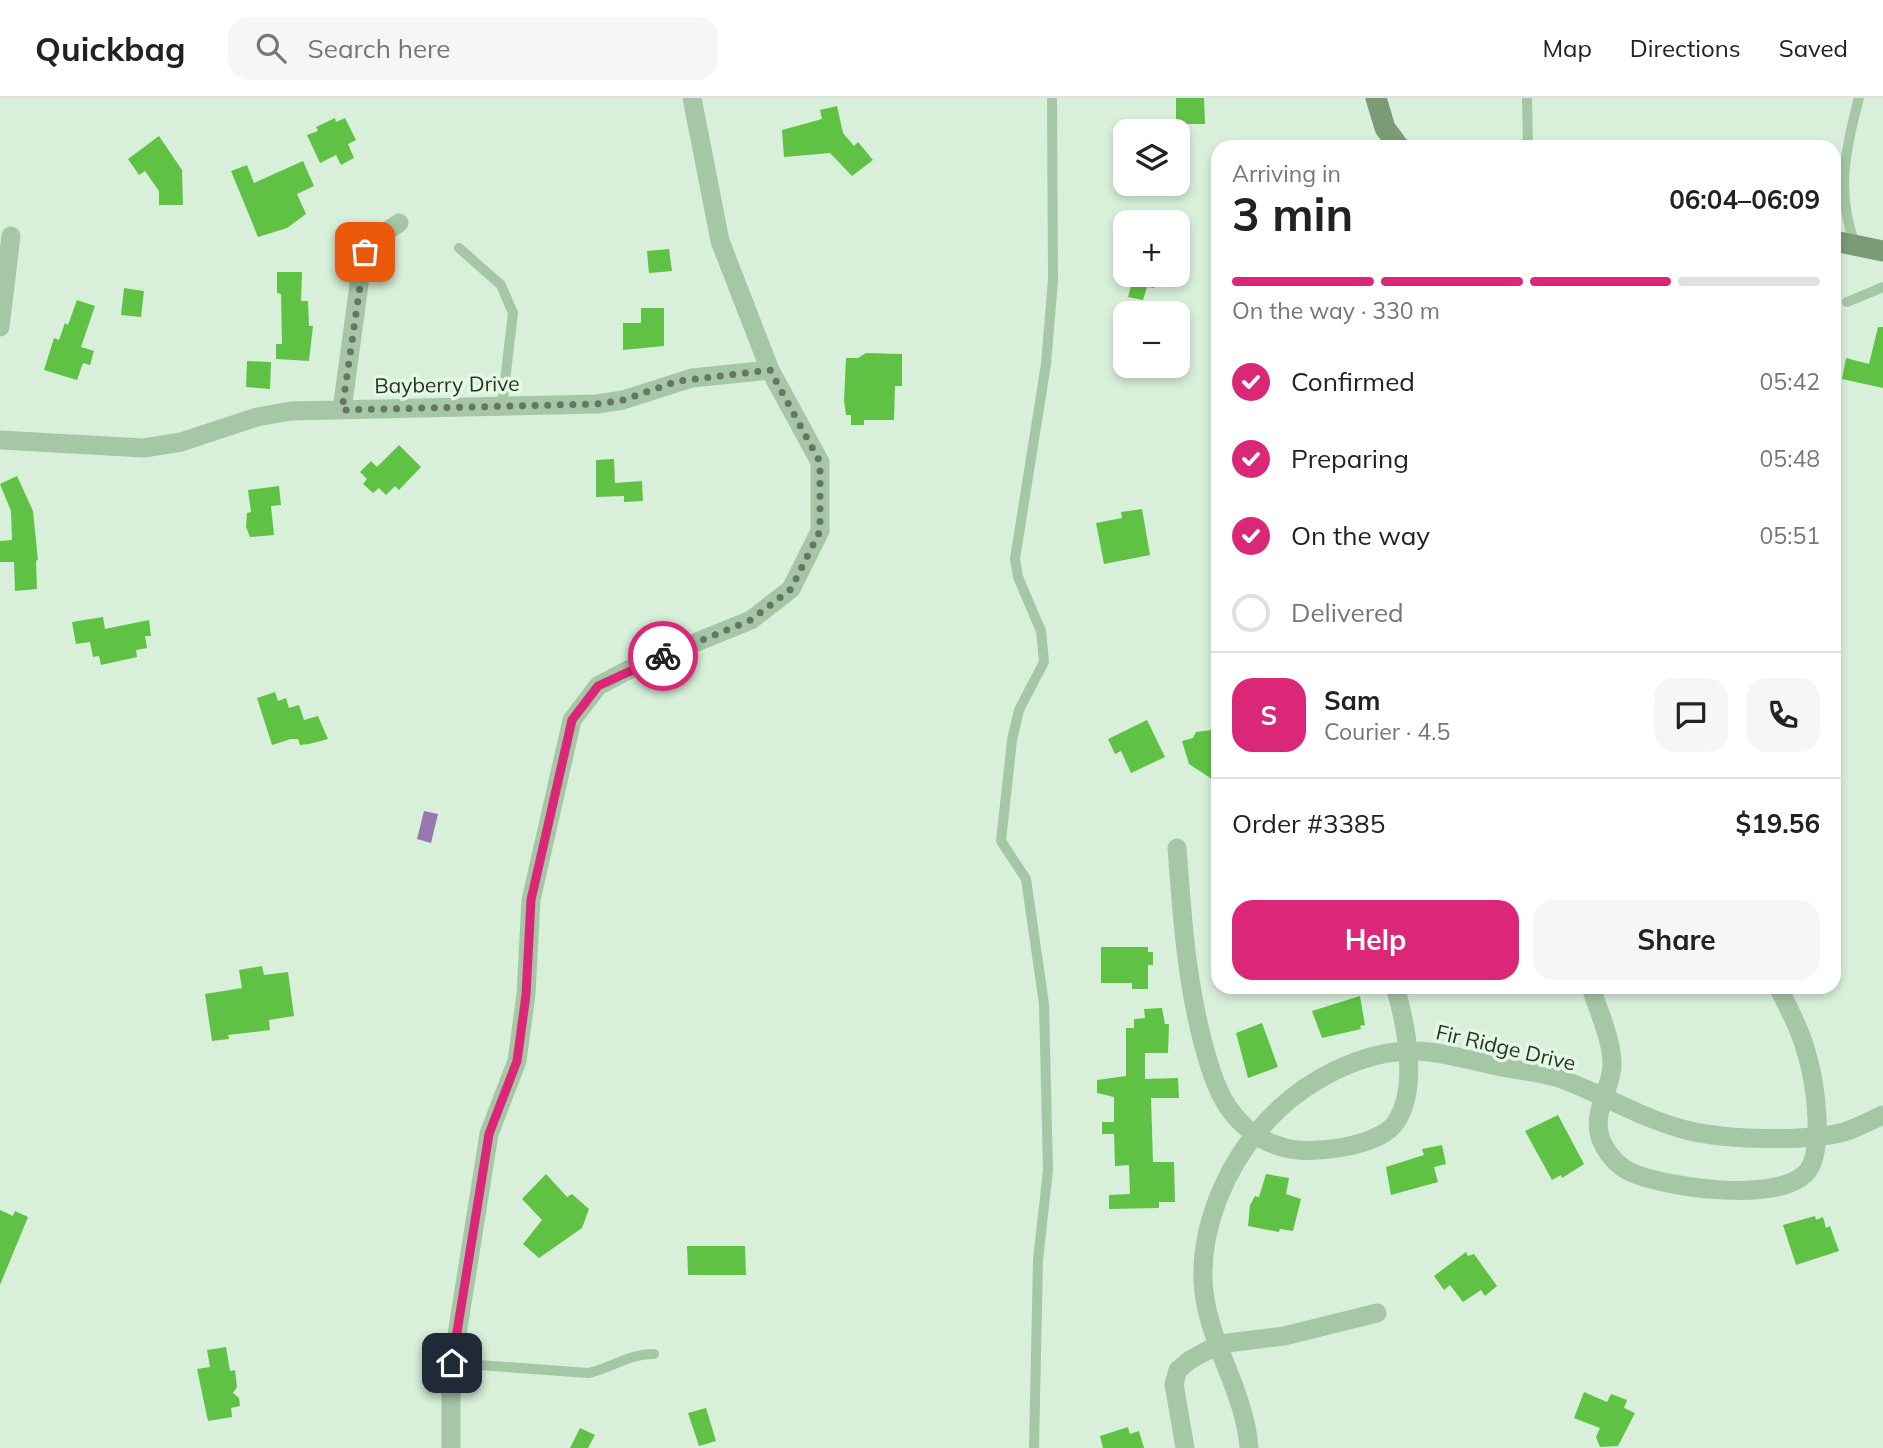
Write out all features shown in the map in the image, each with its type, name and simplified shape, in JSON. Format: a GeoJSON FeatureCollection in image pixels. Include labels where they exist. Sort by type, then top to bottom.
{"type":"FeatureCollection","features":[{"type":"Feature","properties":{"kind":"street"},"geometry":{"type":"LineString","coordinates":[[451,1448],[452,1363],[489,1134],[517,1061],[526,995],[531,900],[572,720],[598,686],[629,669],[751,620],[771,605],[791,589],[820,531],[820,462],[770,370],[720,241],[692,98]]}},
{"type":"Feature","properties":{"kind":"street"},"geometry":{"type":"LineString","coordinates":[[1376,98],[1385,128],[1394,140]]}},
{"type":"Feature","properties":{"kind":"street"},"geometry":{"type":"LineString","coordinates":[[342,410],[363,255],[374,240],[399,223]]}},
{"type":"Feature","properties":{"kind":"street"},"geometry":{"type":"LineString","coordinates":[[0,327],[11,236]]}},
{"type":"Feature","properties":{"kind":"street"},"geometry":{"type":"LineString","coordinates":[[1845,243],[1883,251]]}},
{"type":"Feature","properties":{"kind":"street","name":"Bayberry Drive"},"geometry":{"type":"LineString","coordinates":[[0,440],[144,448],[181,442],[257,417],[291,411],[597,404],[623,400],[678,381],[770,370]]}},
{"type":"Feature","properties":{"kind":"street"},"geometry":{"type":"LineString","coordinates":[[1177,848],[1184,950],[1192,1002],[1217,1085],[1228,1107],[1254,1135],[1284,1148],[1336,1148],[1382,1135],[1396,1122],[1405,1101],[1410,1077],[1396,994]]}},
{"type":"Feature","properties":{"kind":"street"},"geometry":{"type":"LineString","coordinates":[[1593,994],[1612,1065],[1601,1097],[1602,1142],[1612,1159],[1628,1171],[1696,1187],[1745,1190],[1790,1185],[1807,1173],[1818,1136],[1808,1056],[1781,994]]}},
{"type":"Feature","properties":{"kind":"street","name":"Fir Ridge Drive"},"geometry":{"type":"LineString","coordinates":[[1249,1448],[1242,1410],[1209,1315],[1203,1280],[1206,1251],[1222,1190],[1239,1156],[1254,1135],[1289,1099],[1330,1074],[1352,1063],[1407,1051],[1429,1052],[1563,1079],[1663,1122],[1704,1133],[1741,1137],[1818,1136],[1844,1132],[1883,1115]]}},
{"type":"Feature","properties":{"kind":"street"},"geometry":{"type":"LineString","coordinates":[[1185,1448],[1174,1384],[1178,1370],[1219,1344],[1284,1336],[1377,1313]]}},
{"type":"Feature","properties":{"kind":"lane"},"geometry":{"type":"LineString","coordinates":[[1034,1448],[1038,1260],[1048,1170],[1044,1004],[1026,879],[1018,862],[1006,852],[1001,841],[1012,740],[1019,710],[1044,662],[1041,631],[1018,577],[1015,559],[1046,364],[1053,280],[1052,98]]}},
{"type":"Feature","properties":{"kind":"lane"},"geometry":{"type":"LineString","coordinates":[[1527,98],[1528,140]]}},
{"type":"Feature","properties":{"kind":"lane"},"geometry":{"type":"LineString","coordinates":[[1845,243],[1842,197],[1845,162],[1859,98]]}},
{"type":"Feature","properties":{"kind":"lane"},"geometry":{"type":"LineString","coordinates":[[459,248],[502,285],[513,313],[502,406]]}},
{"type":"Feature","properties":{"kind":"lane"},"geometry":{"type":"LineString","coordinates":[[1846,302],[1883,287]]}},
{"type":"Feature","properties":{"kind":"lane"},"geometry":{"type":"LineString","coordinates":[[452,1363],[588,1373],[608,1368],[638,1353],[654,1354]]}},
{"type":"Feature","properties":{"kind":"shaded area"},"geometry":{"type":"Polygon","coordinates":[[[424,811],[438,814],[431,843],[417,839],[424,811]]]}},
{"type":"Feature","properties":{"kind":"building"},"geometry":{"type":"Polygon","coordinates":[[[1176,98],[1204,98],[1205,124],[1190,124],[1190,119],[1176,119],[1176,98]]]}},
{"type":"Feature","properties":{"kind":"building"},"geometry":{"type":"Polygon","coordinates":[[[837,106],[843,133],[854,146],[858,142],[873,160],[852,176],[830,153],[784,157],[782,130],[822,119],[820,110],[837,106]]]}},
{"type":"Feature","properties":{"kind":"building"},"geometry":{"type":"Polygon","coordinates":[[[335,118],[336,122],[345,118],[356,140],[348,144],[354,158],[341,165],[336,155],[320,163],[307,135],[318,131],[316,127],[335,118]]]}},
{"type":"Feature","properties":{"kind":"building"},"geometry":{"type":"Polygon","coordinates":[[[159,136],[182,170],[183,205],[159,205],[159,191],[145,171],[139,175],[128,159],[159,136]]]}},
{"type":"Feature","properties":{"kind":"building"},"geometry":{"type":"Polygon","coordinates":[[[303,161],[314,186],[297,194],[306,214],[287,228],[258,237],[231,171],[247,165],[254,183],[303,161]]]}},
{"type":"Feature","properties":{"kind":"building"},"geometry":{"type":"Polygon","coordinates":[[[669,249],[672,271],[649,273],[647,251],[669,249]]]}},
{"type":"Feature","properties":{"kind":"building"},"geometry":{"type":"Polygon","coordinates":[[[277,272],[302,272],[301,301],[308,301],[309,326],[313,326],[309,361],[276,359],[276,344],[282,344],[281,294],[277,293],[277,272]]]}},
{"type":"Feature","properties":{"kind":"building"},"geometry":{"type":"Polygon","coordinates":[[[1131,287],[1147,287],[1143,300],[1128,297],[1131,287]]]}},
{"type":"Feature","properties":{"kind":"building"},"geometry":{"type":"Polygon","coordinates":[[[124,288],[144,291],[141,317],[121,315],[124,288]]]}},
{"type":"Feature","properties":{"kind":"building"},"geometry":{"type":"Polygon","coordinates":[[[77,300],[95,306],[81,347],[94,351],[90,365],[83,363],[77,380],[44,370],[54,338],[59,340],[77,300]]]}},
{"type":"Feature","properties":{"kind":"building"},"geometry":{"type":"Polygon","coordinates":[[[641,308],[664,308],[664,346],[623,350],[623,323],[641,323],[641,308]]]}},
{"type":"Feature","properties":{"kind":"building"},"geometry":{"type":"Polygon","coordinates":[[[1878,327],[1883,327],[1883,388],[1842,379],[1846,358],[1869,364],[1878,327]]]}},
{"type":"Feature","properties":{"kind":"building"},"geometry":{"type":"Polygon","coordinates":[[[866,353],[902,354],[902,386],[895,386],[894,420],[864,420],[864,425],[851,425],[851,415],[846,415],[844,400],[846,358],[858,358],[866,353]]]}},
{"type":"Feature","properties":{"kind":"building"},"geometry":{"type":"Polygon","coordinates":[[[247,361],[271,362],[270,389],[246,387],[247,361]]]}},
{"type":"Feature","properties":{"kind":"building"},"geometry":{"type":"Polygon","coordinates":[[[399,445],[421,467],[399,490],[395,486],[386,495],[379,488],[373,493],[363,484],[367,479],[360,472],[371,461],[377,467],[399,445]]]}},
{"type":"Feature","properties":{"kind":"building"},"geometry":{"type":"Polygon","coordinates":[[[614,459],[615,483],[642,481],[643,501],[624,502],[624,496],[596,497],[596,460],[614,459]]]}},
{"type":"Feature","properties":{"kind":"building"},"geometry":{"type":"Polygon","coordinates":[[[17,476],[33,511],[38,560],[37,589],[15,591],[14,562],[0,562],[0,541],[12,540],[11,511],[0,484],[17,476]]]}},
{"type":"Feature","properties":{"kind":"building"},"geometry":{"type":"Polygon","coordinates":[[[279,486],[281,505],[271,506],[274,535],[250,537],[246,527],[247,513],[251,512],[248,490],[279,486]]]}},
{"type":"Feature","properties":{"kind":"building"},"geometry":{"type":"Polygon","coordinates":[[[1142,509],[1150,555],[1104,564],[1096,523],[1122,518],[1121,512],[1142,509]]]}},
{"type":"Feature","properties":{"kind":"building"},"geometry":{"type":"Polygon","coordinates":[[[103,617],[105,629],[149,620],[151,636],[145,636],[147,648],[136,650],[137,657],[101,665],[99,656],[93,657],[90,642],[76,644],[72,622],[103,617]]]}},
{"type":"Feature","properties":{"kind":"building"},"geometry":{"type":"Polygon","coordinates":[[[275,692],[278,701],[286,698],[289,708],[299,705],[304,720],[318,716],[328,739],[300,745],[298,739],[291,739],[272,745],[257,698],[275,692]]]}},
{"type":"Feature","properties":{"kind":"building"},"geometry":{"type":"Polygon","coordinates":[[[1147,720],[1165,757],[1131,773],[1121,751],[1115,754],[1108,739],[1147,720]]]}},
{"type":"Feature","properties":{"kind":"building"},"geometry":{"type":"Polygon","coordinates":[[[1211,730],[1211,778],[1189,764],[1182,741],[1193,738],[1196,732],[1211,730]]]}},
{"type":"Feature","properties":{"kind":"building"},"geometry":{"type":"Polygon","coordinates":[[[1101,947],[1148,947],[1148,952],[1153,952],[1153,965],[1148,965],[1148,989],[1132,989],[1132,983],[1101,983],[1101,947]]]}},
{"type":"Feature","properties":{"kind":"building"},"geometry":{"type":"Polygon","coordinates":[[[262,966],[264,975],[288,972],[294,1016],[269,1020],[270,1030],[228,1035],[229,1039],[212,1041],[205,994],[242,988],[239,970],[262,966]]]}},
{"type":"Feature","properties":{"kind":"building"},"geometry":{"type":"Polygon","coordinates":[[[1360,996],[1365,1025],[1360,1026],[1361,1029],[1322,1038],[1312,1011],[1360,996]]]}},
{"type":"Feature","properties":{"kind":"building"},"geometry":{"type":"Polygon","coordinates":[[[1162,1008],[1165,1024],[1169,1024],[1168,1053],[1145,1053],[1145,1079],[1178,1078],[1179,1098],[1151,1098],[1153,1162],[1174,1162],[1175,1202],[1159,1202],[1159,1208],[1109,1209],[1109,1195],[1130,1194],[1129,1165],[1115,1166],[1114,1134],[1102,1134],[1102,1122],[1114,1122],[1114,1097],[1097,1093],[1097,1080],[1126,1076],[1126,1028],[1134,1028],[1134,1019],[1145,1018],[1144,1009],[1162,1008]]]}},
{"type":"Feature","properties":{"kind":"building"},"geometry":{"type":"Polygon","coordinates":[[[1262,1023],[1278,1067],[1248,1078],[1236,1033],[1262,1023]]]}},
{"type":"Feature","properties":{"kind":"building"},"geometry":{"type":"Polygon","coordinates":[[[1558,1115],[1584,1164],[1562,1178],[1561,1175],[1552,1180],[1525,1131],[1558,1115]]]}},
{"type":"Feature","properties":{"kind":"building"},"geometry":{"type":"Polygon","coordinates":[[[1442,1145],[1446,1164],[1434,1167],[1438,1182],[1391,1195],[1386,1167],[1424,1155],[1422,1149],[1442,1145]]]}},
{"type":"Feature","properties":{"kind":"building"},"geometry":{"type":"Polygon","coordinates":[[[546,1174],[567,1197],[572,1194],[589,1209],[582,1228],[539,1258],[523,1244],[542,1220],[522,1199],[546,1174]]]}},
{"type":"Feature","properties":{"kind":"building"},"geometry":{"type":"Polygon","coordinates":[[[1266,1174],[1289,1178],[1286,1194],[1301,1199],[1293,1231],[1280,1229],[1279,1232],[1248,1226],[1250,1205],[1255,1196],[1259,1197],[1266,1174]]]}},
{"type":"Feature","properties":{"kind":"building"},"geometry":{"type":"Polygon","coordinates":[[[0,1210],[13,1216],[15,1211],[28,1217],[0,1285],[0,1210]]]}},
{"type":"Feature","properties":{"kind":"building"},"geometry":{"type":"Polygon","coordinates":[[[1815,1216],[1816,1220],[1823,1217],[1826,1228],[1830,1226],[1839,1251],[1796,1265],[1783,1225],[1815,1216]]]}},
{"type":"Feature","properties":{"kind":"building"},"geometry":{"type":"Polygon","coordinates":[[[687,1246],[745,1246],[746,1275],[688,1275],[687,1246]]]}},
{"type":"Feature","properties":{"kind":"building"},"geometry":{"type":"Polygon","coordinates":[[[1466,1252],[1468,1256],[1474,1254],[1497,1286],[1485,1296],[1481,1290],[1463,1302],[1450,1285],[1444,1290],[1434,1276],[1466,1252]]]}},
{"type":"Feature","properties":{"kind":"building"},"geometry":{"type":"Polygon","coordinates":[[[226,1347],[230,1371],[235,1370],[237,1387],[233,1393],[239,1398],[240,1406],[231,1408],[232,1417],[208,1421],[197,1369],[210,1367],[207,1350],[226,1347]]]}},
{"type":"Feature","properties":{"kind":"building"},"geometry":{"type":"Polygon","coordinates":[[[1584,1392],[1607,1402],[1611,1394],[1627,1400],[1624,1408],[1635,1413],[1618,1446],[1600,1447],[1596,1437],[1600,1428],[1574,1418],[1584,1392]]]}},
{"type":"Feature","properties":{"kind":"building"},"geometry":{"type":"Polygon","coordinates":[[[706,1408],[716,1441],[699,1446],[688,1413],[706,1408]]]}},
{"type":"Feature","properties":{"kind":"building"},"geometry":{"type":"Polygon","coordinates":[[[1128,1427],[1130,1434],[1139,1431],[1144,1448],[1103,1448],[1100,1436],[1128,1427]]]}},
{"type":"Feature","properties":{"kind":"building"},"geometry":{"type":"Polygon","coordinates":[[[580,1428],[595,1435],[588,1448],[570,1448],[580,1428]]]}},
{"type":"Feature","properties":{"kind":"way so far"},"geometry":{"type":"LineString","coordinates":[[365,252],[342,410],[597,404],[623,400],[692,378],[770,370],[820,462],[820,531],[791,589],[751,620],[663,656]]}},
{"type":"Feature","properties":{"kind":"route"},"geometry":{"type":"LineString","coordinates":[[452,1363],[489,1134],[517,1061],[526,995],[531,900],[572,720],[598,686],[629,669],[663,656]]}}]}
